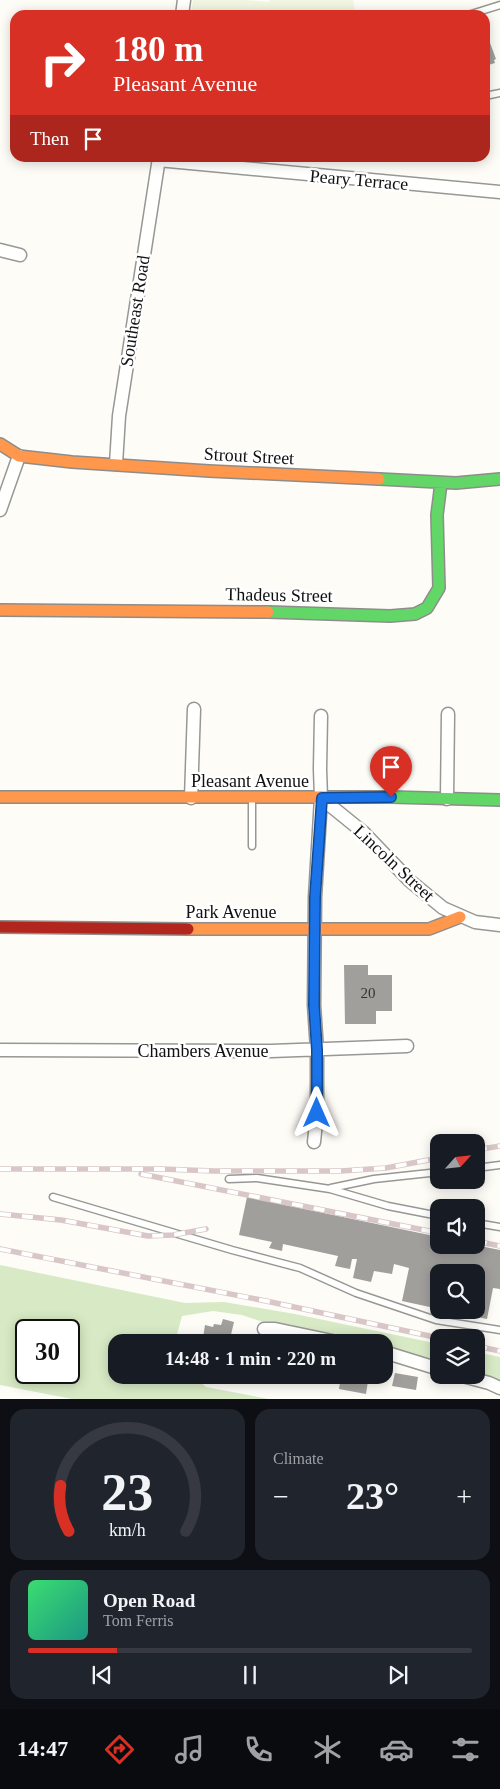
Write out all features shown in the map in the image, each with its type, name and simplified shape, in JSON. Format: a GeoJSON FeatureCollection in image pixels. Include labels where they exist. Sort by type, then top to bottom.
{"type":"FeatureCollection","features":[{"type":"Feature","properties":{"kind":"street","name":"Southeast Road"},"geometry":{"type":"LineString","coordinates":[[116,464],[119,416],[158,162]]}},
{"type":"Feature","properties":{"kind":"street","name":"Peary Terrace"},"geometry":{"type":"LineString","coordinates":[[189,162],[500,192]]}},
{"type":"Feature","properties":{"kind":"street"},"geometry":{"type":"LineString","coordinates":[[0,250],[20,255]]}},
{"type":"Feature","properties":{"kind":"street","name":"Strout Street"},"geometry":{"type":"LineString","coordinates":[[0,444],[19,456],[209,472],[456,483],[500,479]]}},
{"type":"Feature","properties":{"kind":"street"},"geometry":{"type":"LineString","coordinates":[[0,510],[19,456]]}},
{"type":"Feature","properties":{"kind":"street","name":"Thadeus Street"},"geometry":{"type":"LineString","coordinates":[[0,610],[278,612],[390,616],[415,614],[427,608],[439,588],[437,515],[441,482]]}},
{"type":"Feature","properties":{"kind":"street"},"geometry":{"type":"LineString","coordinates":[[192,798],[194,709]]}},
{"type":"Feature","properties":{"kind":"street"},"geometry":{"type":"LineString","coordinates":[[447,799],[448,714]]}},
{"type":"Feature","properties":{"kind":"street"},"geometry":{"type":"LineString","coordinates":[[314,1142],[317,1113],[317,1050],[314,1005],[315,897],[322,798],[320,768],[321,716]]}},
{"type":"Feature","properties":{"kind":"street","name":"Pleasant Avenue"},"geometry":{"type":"LineString","coordinates":[[0,797],[391,797],[500,800]]}},
{"type":"Feature","properties":{"kind":"street","name":"Lincoln Street"},"geometry":{"type":"LineString","coordinates":[[322,798],[363,832],[410,881],[443,908],[475,922],[500,925]]}},
{"type":"Feature","properties":{"kind":"street","name":"Park Avenue"},"geometry":{"type":"LineString","coordinates":[[0,927],[316,930],[429,929],[460,917]]}},
{"type":"Feature","properties":{"kind":"street","name":"Chambers Avenue"},"geometry":{"type":"LineString","coordinates":[[0,1050],[317,1050],[407,1046]]}},
{"type":"Feature","properties":{"kind":"street"},"geometry":{"type":"LineString","coordinates":[[264,1329],[275,1329],[299,1334]]}},
{"type":"Feature","properties":{"kind":"street"},"geometry":{"type":"LineString","coordinates":[[393,1355],[430,1366]]}},
{"type":"Feature","properties":{"kind":"street"},"geometry":{"type":"LineString","coordinates":[[485,1382],[500,1388]]}},
{"type":"Feature","properties":{"kind":"lane"},"geometry":{"type":"LineString","coordinates":[[484,10],[500,5]]}},
{"type":"Feature","properties":{"kind":"lane"},"geometry":{"type":"LineString","coordinates":[[252,798],[252,846]]}},
{"type":"Feature","properties":{"kind":"lane"},"geometry":{"type":"LineString","coordinates":[[485,1167],[500,1165]]}},
{"type":"Feature","properties":{"kind":"lane"},"geometry":{"type":"LineString","coordinates":[[330,1189],[374,1179],[430,1173]]}},
{"type":"Feature","properties":{"kind":"lane"},"geometry":{"type":"LineString","coordinates":[[230,1179],[257,1178],[330,1189],[388,1206],[430,1214]]}},
{"type":"Feature","properties":{"kind":"lane"},"geometry":{"type":"LineString","coordinates":[[53,1196],[232,1250],[300,1268],[356,1293],[436,1320],[500,1330]]}},
{"type":"Feature","properties":{"kind":"lane"},"geometry":{"type":"LineString","coordinates":[[485,1224],[500,1227]]}},
{"type":"Feature","properties":{"kind":"green space"},"geometry":{"type":"Polygon","coordinates":[[[193,0],[269,2],[270,0],[353,0],[355,10],[192,10],[193,0]]]}},
{"type":"Feature","properties":{"kind":"green space"},"geometry":{"type":"Polygon","coordinates":[[[0,1265],[185,1303],[224,1302],[295,1314],[391,1334],[319,1334],[266,1323],[242,1315],[213,1311],[182,1316],[177,1334],[108,1334],[108,1384],[202,1384],[206,1387],[269,1399],[72,1399],[0,1385],[0,1265]]]}},
{"type":"Feature","properties":{"kind":"green space"},"geometry":{"type":"Polygon","coordinates":[[[393,1334],[430,1342],[430,1360],[393,1350],[393,1334]]]}},
{"type":"Feature","properties":{"kind":"green space"},"geometry":{"type":"Polygon","coordinates":[[[485,1354],[500,1357],[500,1382],[485,1376],[485,1354]]]}},
{"type":"Feature","properties":{"kind":"building"},"geometry":{"type":"Polygon","coordinates":[[[490,43],[496,59],[494,60],[495,63],[490,64],[490,43]]]}},
{"type":"Feature","properties":{"kind":"building"},"geometry":{"type":"Polygon","coordinates":[[[344,965],[368,965],[368,975],[392,975],[392,1011],[376,1011],[376,1024],[345,1024],[344,965]]]}},
{"type":"Feature","properties":{"kind":"building"},"geometry":{"type":"Polygon","coordinates":[[[247,1197],[430,1235],[430,1254],[485,1254],[485,1247],[500,1250],[500,1289],[493,1288],[487,1319],[485,1319],[485,1264],[430,1264],[430,1307],[402,1301],[409,1268],[394,1264],[392,1274],[374,1271],[371,1282],[353,1278],[357,1259],[352,1259],[350,1269],[335,1266],[338,1256],[283,1244],[282,1251],[269,1248],[272,1242],[239,1235],[247,1197]]]}},
{"type":"Feature","properties":{"kind":"building"},"geometry":{"type":"Polygon","coordinates":[[[223,1319],[234,1322],[231,1334],[204,1334],[205,1325],[213,1327],[214,1324],[221,1325],[223,1319]]]}},
{"type":"Feature","properties":{"kind":"building"},"geometry":{"type":"Polygon","coordinates":[[[395,1373],[418,1377],[416,1390],[392,1386],[395,1373]]]}},
{"type":"Feature","properties":{"kind":"building"},"geometry":{"type":"Polygon","coordinates":[[[340,1384],[368,1384],[366,1394],[339,1389],[340,1384]]]}},
{"type":"Feature","properties":{"kind":"railway"},"geometry":{"type":"LineString","coordinates":[[485,1148],[500,1146]]}},
{"type":"Feature","properties":{"kind":"railway"},"geometry":{"type":"LineString","coordinates":[[0,1169],[341,1171],[386,1168],[430,1160]]}},
{"type":"Feature","properties":{"kind":"railway"},"geometry":{"type":"LineString","coordinates":[[141,1174],[430,1231]]}},
{"type":"Feature","properties":{"kind":"railway"},"geometry":{"type":"LineString","coordinates":[[0,1214],[61,1220],[148,1236],[173,1235],[206,1229]]}},
{"type":"Feature","properties":{"kind":"railway"},"geometry":{"type":"LineString","coordinates":[[485,1243],[500,1246]]}},
{"type":"Feature","properties":{"kind":"railway"},"geometry":{"type":"LineString","coordinates":[[0,1249],[266,1301],[430,1336]]}},
{"type":"Feature","properties":{"kind":"railway"},"geometry":{"type":"LineString","coordinates":[[485,1348],[500,1351]]}},
{"type":"Feature","properties":{"kind":"traffic: fast"},"geometry":{"type":"LineString","coordinates":[[379,479],[456,483],[500,479]]}},
{"type":"Feature","properties":{"kind":"traffic: fast"},"geometry":{"type":"LineString","coordinates":[[268,612],[390,616],[415,614],[427,608],[439,588],[437,515],[441,483]]}},
{"type":"Feature","properties":{"kind":"traffic: fast"},"geometry":{"type":"LineString","coordinates":[[321,797],[500,800]]}},
{"type":"Feature","properties":{"kind":"traffic: slow"},"geometry":{"type":"LineString","coordinates":[[0,444],[19,456],[72,462],[379,479]]}},
{"type":"Feature","properties":{"kind":"traffic: slow"},"geometry":{"type":"LineString","coordinates":[[0,610],[268,612]]}},
{"type":"Feature","properties":{"kind":"traffic: slow"},"geometry":{"type":"LineString","coordinates":[[0,797],[321,797]]}},
{"type":"Feature","properties":{"kind":"traffic: slow"},"geometry":{"type":"LineString","coordinates":[[188,929],[429,929],[460,917]]}},
{"type":"Feature","properties":{"kind":"traffic: jam"},"geometry":{"type":"LineString","coordinates":[[0,927],[188,929]]}},
{"type":"Feature","properties":{"kind":"route"},"geometry":{"type":"LineString","coordinates":[[317,1113],[317,1050],[314,1005],[315,897],[322,798],[391,797]]}}]}
